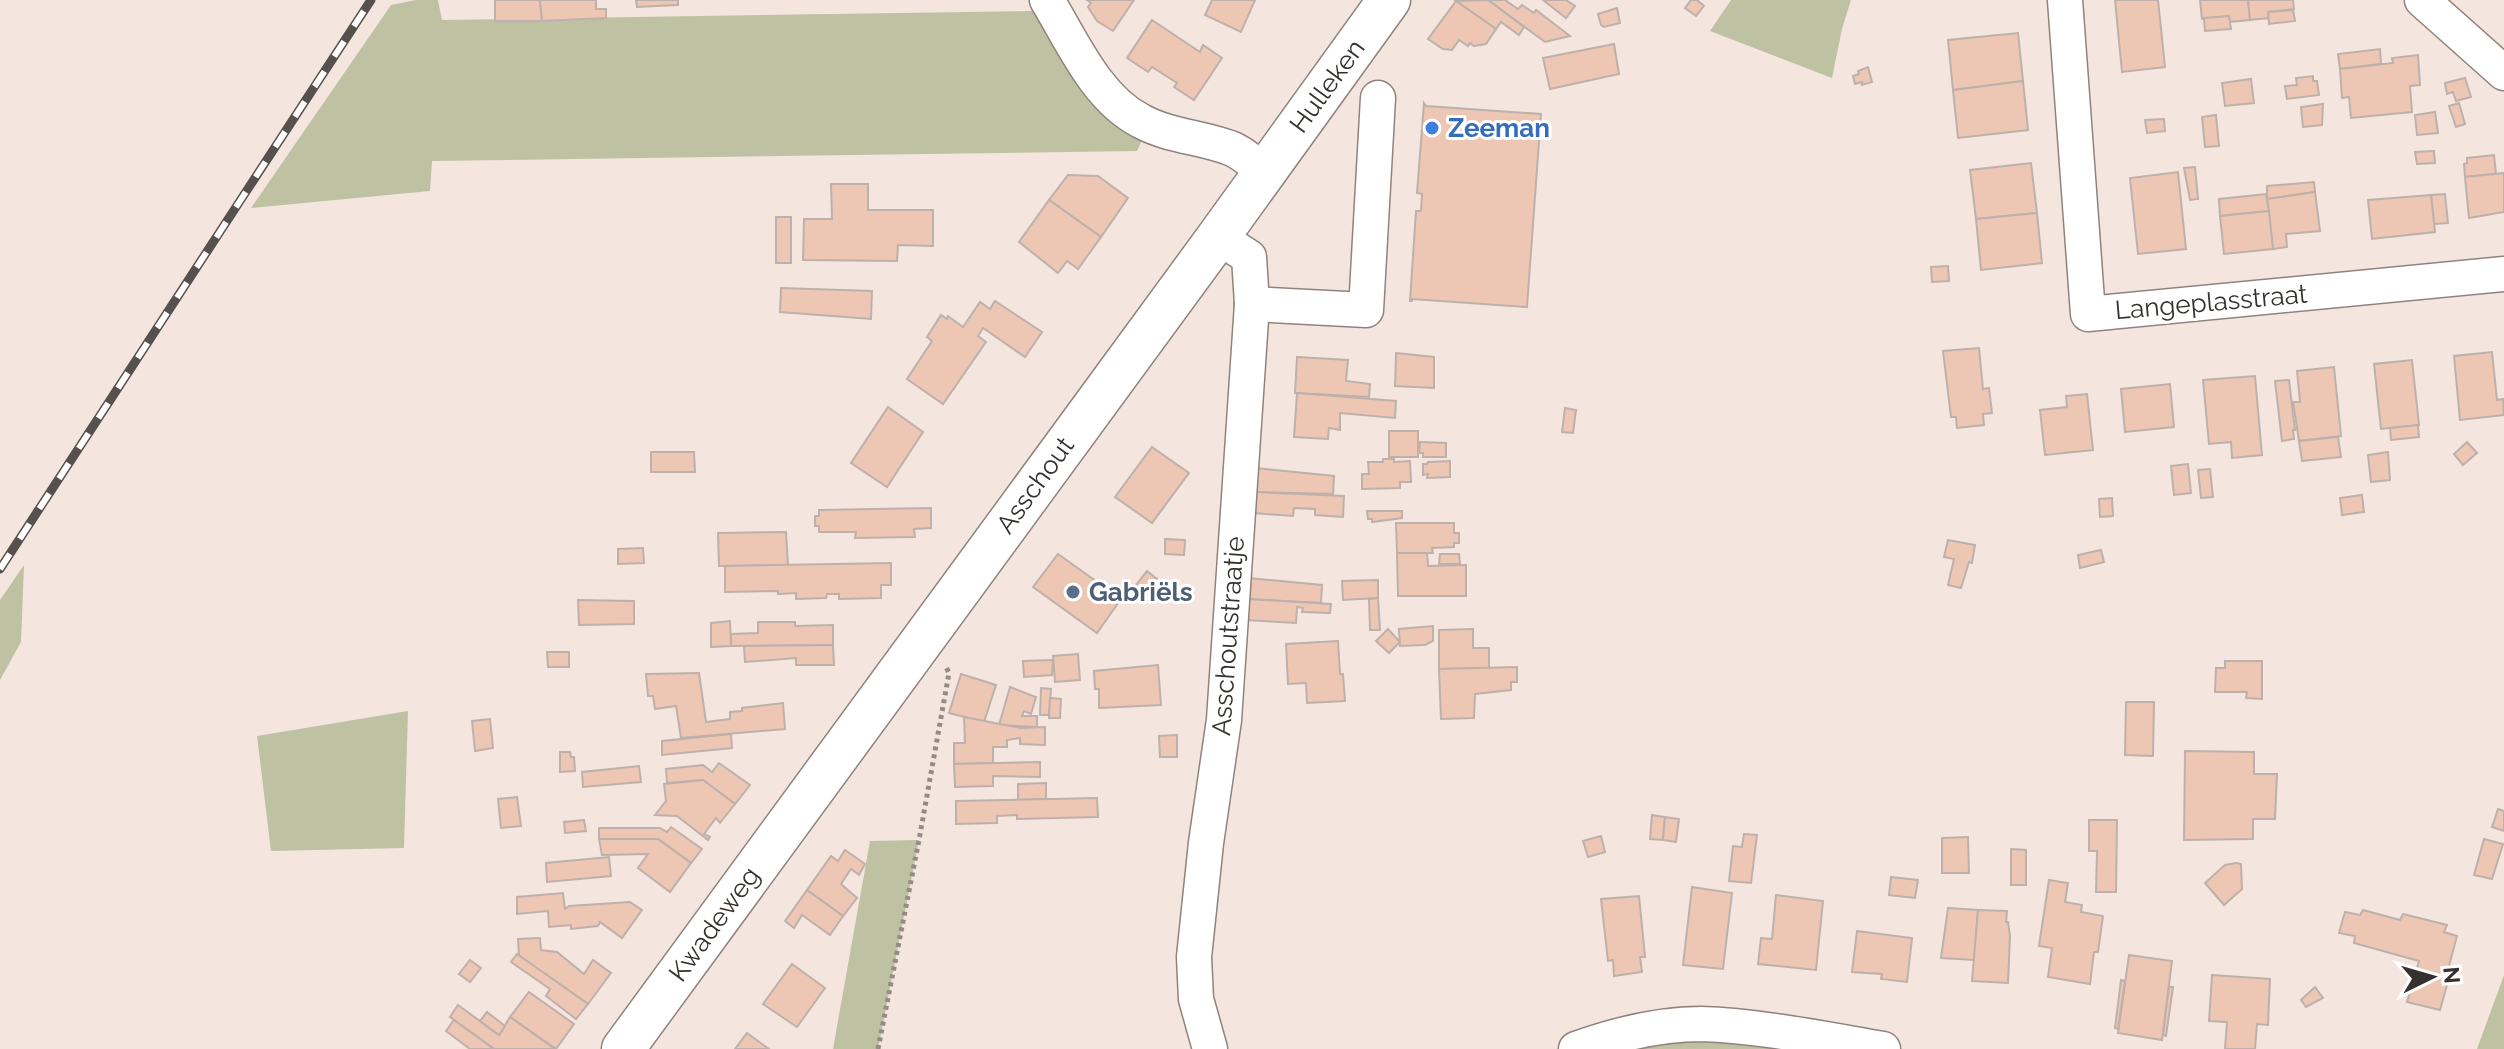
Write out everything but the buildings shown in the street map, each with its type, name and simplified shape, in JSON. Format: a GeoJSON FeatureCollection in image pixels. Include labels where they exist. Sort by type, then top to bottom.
{"type":"FeatureCollection","features":[{"type":"Feature","properties":{"kind":"main road","name":"Hulleken"},"geometry":{"type":"LineString","coordinates":[[1265,172],[1389,0]]}},
{"type":"Feature","properties":{"kind":"main road","name":"Asschout"},"geometry":{"type":"LineString","coordinates":[[806,799],[1265,172]]}},
{"type":"Feature","properties":{"kind":"main road","name":"Kwadeweg"},"geometry":{"type":"LineString","coordinates":[[623,1049],[806,799]]}},
{"type":"Feature","properties":{"kind":"street"},"geometry":{"type":"LineString","coordinates":[[1047,0],[1082,59],[1109,96],[1140,121],[1232,148],[1265,172]]}},
{"type":"Feature","properties":{"kind":"street","name":"Langeplasstraat"},"geometry":{"type":"LineString","coordinates":[[2065,0],[2088,314],[2504,274]]}},
{"type":"Feature","properties":{"kind":"street"},"geometry":{"type":"LineString","coordinates":[[2422,0],[2504,73]]}},
{"type":"Feature","properties":{"kind":"street"},"geometry":{"type":"LineString","coordinates":[[1252,304],[1366,310],[1378,98]]}},
{"type":"Feature","properties":{"kind":"street","name":"Asschoutstraatje"},"geometry":{"type":"LineString","coordinates":[[1210,1049],[1196,999],[1194,957],[1206,843],[1224,720],[1252,304],[1249,257],[1218,237]]}},
{"type":"Feature","properties":{"kind":"street"},"geometry":{"type":"LineString","coordinates":[[1576,1049],[1635,1032],[1701,1024],[1794,1034],[1883,1049]]}},
{"type":"Feature","properties":{"kind":"path"},"geometry":{"type":"LineString","coordinates":[[878,1049],[949,673],[929,629]]}},
{"type":"Feature","properties":{"kind":"green space"},"geometry":{"type":"Polygon","coordinates":[[[438,0],[442,20],[1032,11],[1113,119],[1144,136],[1137,151],[432,161],[430,191],[251,208],[391,5],[438,0]]]}},
{"type":"Feature","properties":{"kind":"green space"},"geometry":{"type":"Polygon","coordinates":[[[1731,0],[1851,0],[1832,78],[1710,31],[1731,0]]]}},
{"type":"Feature","properties":{"kind":"green space"},"geometry":{"type":"Polygon","coordinates":[[[24,565],[21,642],[0,680],[0,600],[24,565]]]}},
{"type":"Feature","properties":{"kind":"green space"},"geometry":{"type":"Polygon","coordinates":[[[408,711],[404,848],[271,851],[257,736],[408,711]]]}},
{"type":"Feature","properties":{"kind":"green space"},"geometry":{"type":"Polygon","coordinates":[[[919,840],[878,1049],[833,1049],[870,841],[919,840]]]}},
{"type":"Feature","properties":{"kind":"green space"},"geometry":{"type":"Polygon","coordinates":[[[2504,975],[2504,1049],[2477,1049],[2504,975]]]}},
{"type":"Feature","properties":{"kind":"green space"},"geometry":{"type":"Polygon","coordinates":[[[1695,1037],[1847,1049],[1620,1049],[1695,1037]]]}},
{"type":"Feature","properties":{"kind":"railway"},"geometry":{"type":"LineString","coordinates":[[0,569],[371,0]]}},
{"type":"Feature","properties":{"kind":"place","name":"Zeeman"},"geometry":{"type":"Point","coordinates":[1432,128]}},
{"type":"Feature","properties":{"kind":"place","name":"Gabriëls"},"geometry":{"type":"Point","coordinates":[1073,592]}}]}
